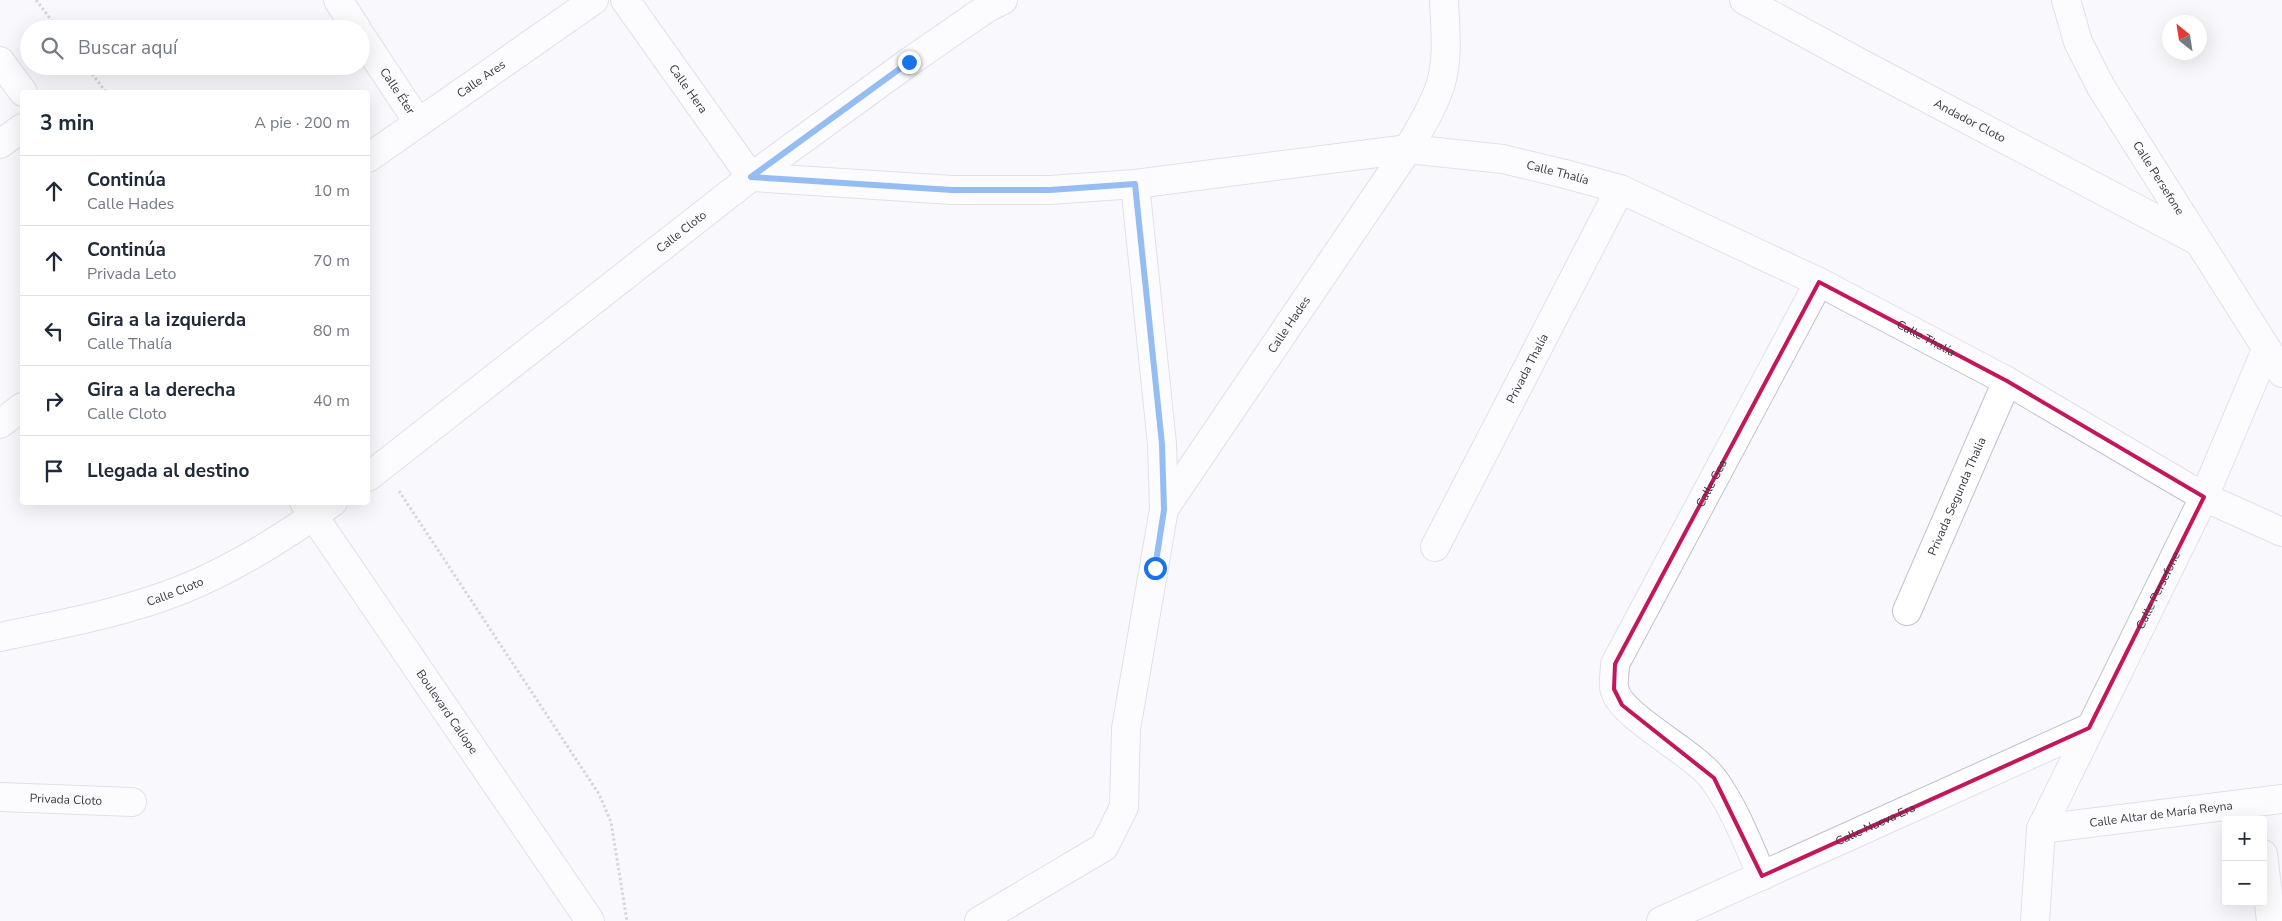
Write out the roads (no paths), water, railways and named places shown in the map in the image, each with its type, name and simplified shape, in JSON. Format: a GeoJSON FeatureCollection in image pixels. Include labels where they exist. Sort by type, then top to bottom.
{"type":"FeatureCollection","features":[{"type":"Feature","properties":{"kind":"street"},"geometry":{"type":"LineString","coordinates":[[338,0],[351,20]]}},
{"type":"Feature","properties":{"kind":"street","name":"Calle Ares"},"geometry":{"type":"LineString","coordinates":[[370,157],[594,0]]}},
{"type":"Feature","properties":{"kind":"street","name":"Calle Hera"},"geometry":{"type":"LineString","coordinates":[[625,0],[751,177]]}},
{"type":"Feature","properties":{"kind":"street","name":"Calle Cloto"},"geometry":{"type":"LineString","coordinates":[[375,472],[751,177],[932,46],[987,8],[1003,0]]}},
{"type":"Feature","properties":{"kind":"street","name":"Calle Hades"},"geometry":{"type":"LineString","coordinates":[[980,921],[1104,847],[1124,807],[1126,729],[1164,510],[1408,149],[1440,85],[1445,54],[1444,0]]}},
{"type":"Feature","properties":{"kind":"street","name":"Andador Cloto"},"geometry":{"type":"LineString","coordinates":[[1744,0],[2196,240]]}},
{"type":"Feature","properties":{"kind":"street","name":"Calle Persefone"},"geometry":{"type":"LineString","coordinates":[[2066,0],[2078,42],[2101,87],[2196,240],[2282,373]]}},
{"type":"Feature","properties":{"kind":"street","name":"Calle Éter"},"geometry":{"type":"LineString","coordinates":[[370,50],[418,122]]}},
{"type":"Feature","properties":{"kind":"street"},"geometry":{"type":"LineString","coordinates":[[0,61],[22,90]]}},
{"type":"Feature","properties":{"kind":"street"},"geometry":{"type":"LineString","coordinates":[[0,144],[20,129]]}},
{"type":"Feature","properties":{"kind":"street","name":"Calle Thalía"},"geometry":{"type":"LineString","coordinates":[[751,177],[952,190],[1050,190],[1135,184],[1408,149],[1503,160],[1620,189],[1819,282],[2007,381],[2204,497],[2282,532]]}},
{"type":"Feature","properties":{"kind":"street"},"geometry":{"type":"LineString","coordinates":[[1135,184],[1162,444],[1164,510]]}},
{"type":"Feature","properties":{"kind":"street","name":"Privada Thalía"},"geometry":{"type":"LineString","coordinates":[[1435,547],[1620,189]]}},
{"type":"Feature","properties":{"kind":"street","name":"Calle Gea"},"geometry":{"type":"LineString","coordinates":[[1762,876],[1731,808],[1714,778],[1692,757],[1622,705],[1614,689],[1615,664],[1819,282]]}},
{"type":"Feature","properties":{"kind":"street","name":"Calle Persefone"},"geometry":{"type":"LineString","coordinates":[[2041,829],[2204,497],[2266,350]]}},
{"type":"Feature","properties":{"kind":"street","name":"Privada Segunda Thalia"},"geometry":{"type":"LineString","coordinates":[[1907,611],[2007,381]]}},
{"type":"Feature","properties":{"kind":"street"},"geometry":{"type":"LineString","coordinates":[[0,424],[20,409]]}},
{"type":"Feature","properties":{"kind":"street","name":"Calle Cloto"},"geometry":{"type":"LineString","coordinates":[[0,637],[110,613],[182,590],[244,559],[317,507]]}},
{"type":"Feature","properties":{"kind":"street","name":"Boulevard Calíope"},"geometry":{"type":"LineString","coordinates":[[317,507],[590,921]]}},
{"type":"Feature","properties":{"kind":"street","name":"Calle Nueva Era"},"geometry":{"type":"LineString","coordinates":[[1661,921],[2089,728]]}},
{"type":"Feature","properties":{"kind":"street","name":"Privada Cloto"},"geometry":{"type":"LineString","coordinates":[[0,797],[132,802]]}},
{"type":"Feature","properties":{"kind":"street","name":"Calle Altar de María Reyna"},"geometry":{"type":"LineString","coordinates":[[2041,829],[2266,807]]}},
{"type":"Feature","properties":{"kind":"street"},"geometry":{"type":"LineString","coordinates":[[2035,921],[2041,829]]}},
{"type":"Feature","properties":{"kind":"street"},"geometry":{"type":"LineString","coordinates":[[2264,861],[2271,921]]}}]}
